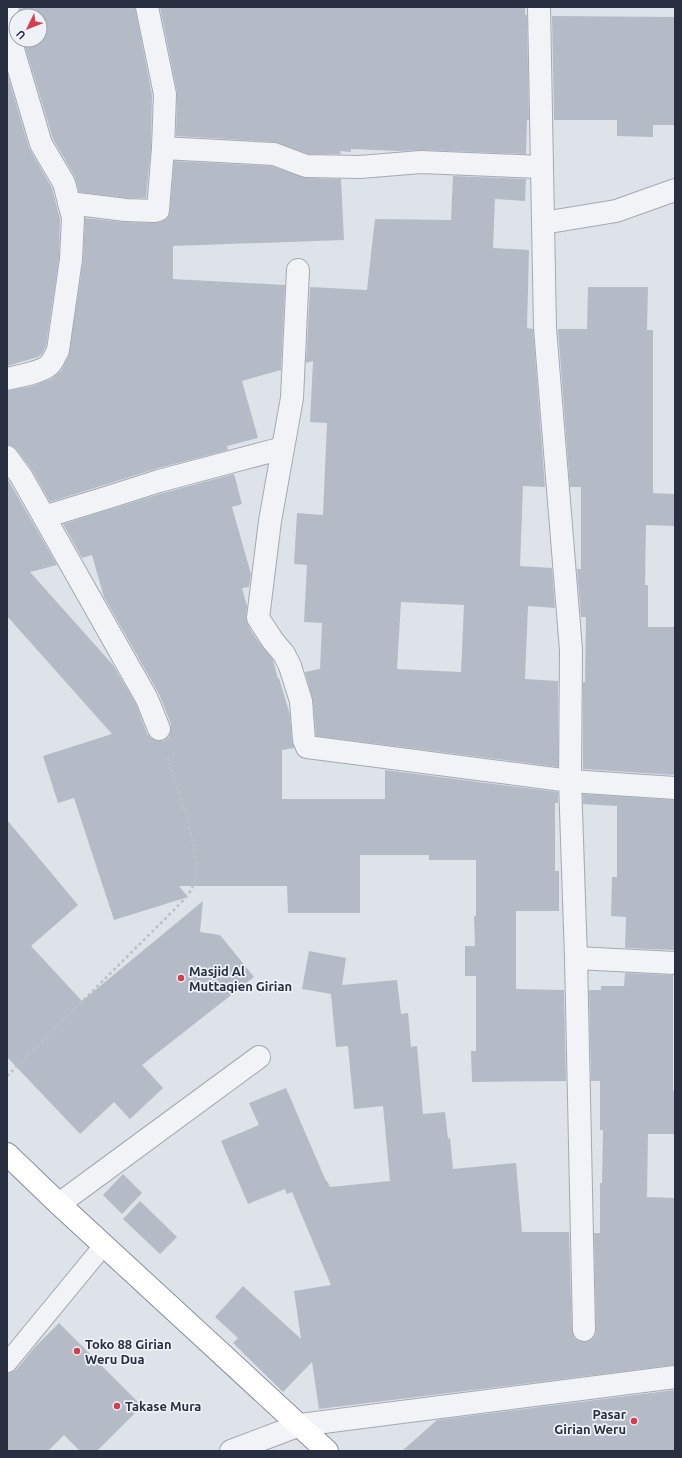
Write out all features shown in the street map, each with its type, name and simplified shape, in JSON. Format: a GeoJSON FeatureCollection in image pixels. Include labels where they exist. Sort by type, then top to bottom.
{"type":"FeatureCollection","features":[{"type":"Feature","properties":{"kind":"highway"},"geometry":{"type":"LineString","coordinates":[[7,1155],[58,1204],[327,1451]]}},
{"type":"Feature","properties":{"kind":"street"},"geometry":{"type":"LineString","coordinates":[[69,203],[126,210],[158,210],[164,148],[165,94],[147,7]]}},
{"type":"Feature","properties":{"kind":"street"},"geometry":{"type":"LineString","coordinates":[[539,7],[545,328],[571,650],[570,781],[576,958],[584,1330]]}},
{"type":"Feature","properties":{"kind":"street"},"geometry":{"type":"LineString","coordinates":[[7,29],[41,144],[64,182],[74,218],[71,259],[58,350],[53,360],[47,367],[38,371],[7,379]]}},
{"type":"Feature","properties":{"kind":"street"},"geometry":{"type":"LineString","coordinates":[[164,148],[274,154],[306,166],[360,167],[421,162],[541,167]]}},
{"type":"Feature","properties":{"kind":"street"},"geometry":{"type":"LineString","coordinates":[[543,224],[616,211],[675,190]]}},
{"type":"Feature","properties":{"kind":"street"},"geometry":{"type":"LineString","coordinates":[[298,270],[292,398],[270,521],[258,618],[273,641],[284,654],[290,666],[301,701],[304,740],[308,747],[570,781],[675,788]]}},
{"type":"Feature","properties":{"kind":"street"},"geometry":{"type":"LineString","coordinates":[[44,517],[109,498],[159,481],[283,448]]}},
{"type":"Feature","properties":{"kind":"street"},"geometry":{"type":"LineString","coordinates":[[7,457],[21,476],[148,699],[159,729]]}},
{"type":"Feature","properties":{"kind":"street"},"geometry":{"type":"LineString","coordinates":[[576,958],[675,963]]}},
{"type":"Feature","properties":{"kind":"street"},"geometry":{"type":"LineString","coordinates":[[58,1204],[259,1057]]}},
{"type":"Feature","properties":{"kind":"street"},"geometry":{"type":"LineString","coordinates":[[231,1451],[300,1425],[675,1377]]}},
{"type":"Feature","properties":{"kind":"lane"},"geometry":{"type":"LineString","coordinates":[[7,1364],[104,1245]]}},
{"type":"Feature","properties":{"kind":"path"},"geometry":{"type":"LineString","coordinates":[[7,1076],[167,917],[187,895],[194,884],[197,868],[188,823],[159,729]]}},
{"type":"Feature","properties":{"kind":"building"},"geometry":{"type":"Polygon","coordinates":[[[135,7],[152,95],[151,147],[146,198],[127,198],[79,192],[75,177],[53,139],[25,48],[48,48],[48,8],[22,8],[135,7]]]}},
{"type":"Feature","properties":{"kind":"building"},"geometry":{"type":"Polygon","coordinates":[[[160,7],[525,7],[525,15],[527,15],[529,120],[527,120],[526,154],[351,149],[351,152],[340,151],[341,154],[308,154],[275,142],[176,136],[177,92],[160,7]]]}},
{"type":"Feature","properties":{"kind":"building"},"geometry":{"type":"Polygon","coordinates":[[[552,16],[675,17],[675,125],[653,125],[653,137],[617,136],[617,120],[554,120],[552,16]]]}},
{"type":"Feature","properties":{"kind":"building"},"geometry":{"type":"Polygon","coordinates":[[[7,73],[29,148],[52,188],[60,219],[59,258],[46,346],[42,354],[38,357],[7,366],[7,73]]]}},
{"type":"Feature","properties":{"kind":"building"},"geometry":{"type":"Polygon","coordinates":[[[174,161],[271,166],[306,178],[341,179],[344,240],[173,246],[173,279],[285,285],[281,370],[242,381],[258,438],[227,446],[228,450],[155,469],[50,502],[32,470],[17,450],[12,446],[7,445],[7,391],[32,386],[51,379],[61,371],[69,355],[83,261],[85,218],[124,222],[161,222],[167,218],[170,211],[174,161]]]}},
{"type":"Feature","properties":{"kind":"building"},"geometry":{"type":"Polygon","coordinates":[[[453,176],[526,179],[525,201],[495,199],[493,248],[529,250],[527,328],[533,329],[545,487],[523,486],[520,566],[552,568],[555,608],[528,606],[525,679],[558,681],[558,767],[316,736],[313,700],[305,672],[320,669],[322,623],[304,622],[307,565],[294,564],[297,513],[323,515],[327,423],[310,422],[313,361],[306,363],[310,287],[367,290],[375,219],[451,220],[453,176]],[[401,602],[397,669],[461,672],[464,605],[401,602]]]}},
{"type":"Feature","properties":{"kind":"building"},"geometry":{"type":"Polygon","coordinates":[[[588,287],[648,287],[647,330],[653,330],[653,493],[675,494],[675,526],[646,525],[645,585],[648,585],[648,627],[675,627],[675,775],[583,769],[583,682],[585,682],[586,617],[581,617],[577,569],[581,569],[581,487],[570,487],[558,329],[587,329],[588,287]]]}},
{"type":"Feature","properties":{"kind":"building"},"geometry":{"type":"Polygon","coordinates":[[[234,474],[242,504],[232,507],[251,574],[249,587],[242,588],[247,606],[246,617],[248,625],[255,637],[273,660],[290,715],[294,748],[282,750],[282,799],[385,799],[385,770],[558,792],[558,803],[555,803],[555,871],[559,871],[559,911],[516,911],[516,989],[564,990],[566,1081],[472,1082],[471,1051],[476,1051],[476,976],[465,976],[465,946],[475,946],[474,916],[476,916],[476,860],[429,860],[429,855],[360,855],[360,913],[288,913],[287,886],[179,886],[188,897],[114,920],[74,798],[58,803],[43,756],[112,734],[7,616],[7,478],[57,565],[30,572],[113,665],[136,704],[147,734],[152,739],[163,741],[169,737],[171,724],[159,694],[104,597],[92,555],[82,558],[63,524],[163,493],[234,474]]]}},
{"type":"Feature","properties":{"kind":"building"},"geometry":{"type":"Polygon","coordinates":[[[583,794],[675,800],[675,950],[625,948],[626,917],[611,916],[612,877],[617,877],[617,806],[583,804],[583,794]]]}},
{"type":"Feature","properties":{"kind":"building"},"geometry":{"type":"Polygon","coordinates":[[[7,820],[78,905],[31,946],[82,1001],[203,901],[200,932],[220,935],[254,977],[142,1065],[163,1088],[130,1119],[114,1102],[80,1134],[7,1057],[7,820]]]}},
{"type":"Feature","properties":{"kind":"building"},"geometry":{"type":"Polygon","coordinates":[[[309,951],[346,958],[342,985],[397,980],[401,1014],[408,1013],[411,1047],[417,1046],[423,1114],[445,1112],[448,1139],[450,1138],[453,1169],[516,1163],[522,1232],[569,1232],[572,1330],[574,1337],[578,1341],[584,1342],[591,1340],[595,1336],[596,1330],[594,1233],[600,1233],[600,1183],[602,1183],[603,1130],[600,1130],[600,1081],[591,1081],[589,990],[601,990],[601,986],[624,986],[625,973],[673,975],[673,1091],[675,1091],[675,1134],[648,1134],[647,1197],[675,1198],[675,1365],[319,1409],[312,1362],[283,1392],[233,1343],[238,1338],[215,1317],[243,1286],[301,1339],[294,1291],[331,1285],[292,1192],[287,1194],[285,1189],[248,1204],[221,1141],[259,1125],[249,1103],[286,1088],[326,1181],[330,1187],[390,1181],[383,1106],[354,1109],[348,1046],[336,1047],[331,994],[302,989],[309,951]]]}},
{"type":"Feature","properties":{"kind":"building"},"geometry":{"type":"Polygon","coordinates":[[[123,1174],[142,1193],[122,1214],[103,1195],[123,1174]]]}},
{"type":"Feature","properties":{"kind":"building"},"geometry":{"type":"Polygon","coordinates":[[[140,1201],[177,1237],[160,1254],[123,1219],[140,1201]]]}},
{"type":"Feature","properties":{"kind":"building"},"geometry":{"type":"Polygon","coordinates":[[[59,1323],[142,1406],[97,1451],[80,1451],[64,1435],[48,1451],[7,1451],[7,1374],[16,1370],[35,1347],[59,1323]]]}},
{"type":"Feature","properties":{"kind":"building"},"geometry":{"type":"Polygon","coordinates":[[[675,1390],[675,1451],[402,1451],[437,1420],[675,1390]]]}},
{"type":"Feature","properties":{"kind":"place","name":"Masjid Al Muttaqien Girian"},"geometry":{"type":"Point","coordinates":[181,978]}},
{"type":"Feature","properties":{"kind":"place","name":"Toko 88 Girian Weru Dua"},"geometry":{"type":"Point","coordinates":[77,1351]}},
{"type":"Feature","properties":{"kind":"place","name":"Takase Mura"},"geometry":{"type":"Point","coordinates":[117,1406]}},
{"type":"Feature","properties":{"kind":"place","name":"Pasar Girian Weru"},"geometry":{"type":"Point","coordinates":[634,1421]}}]}
